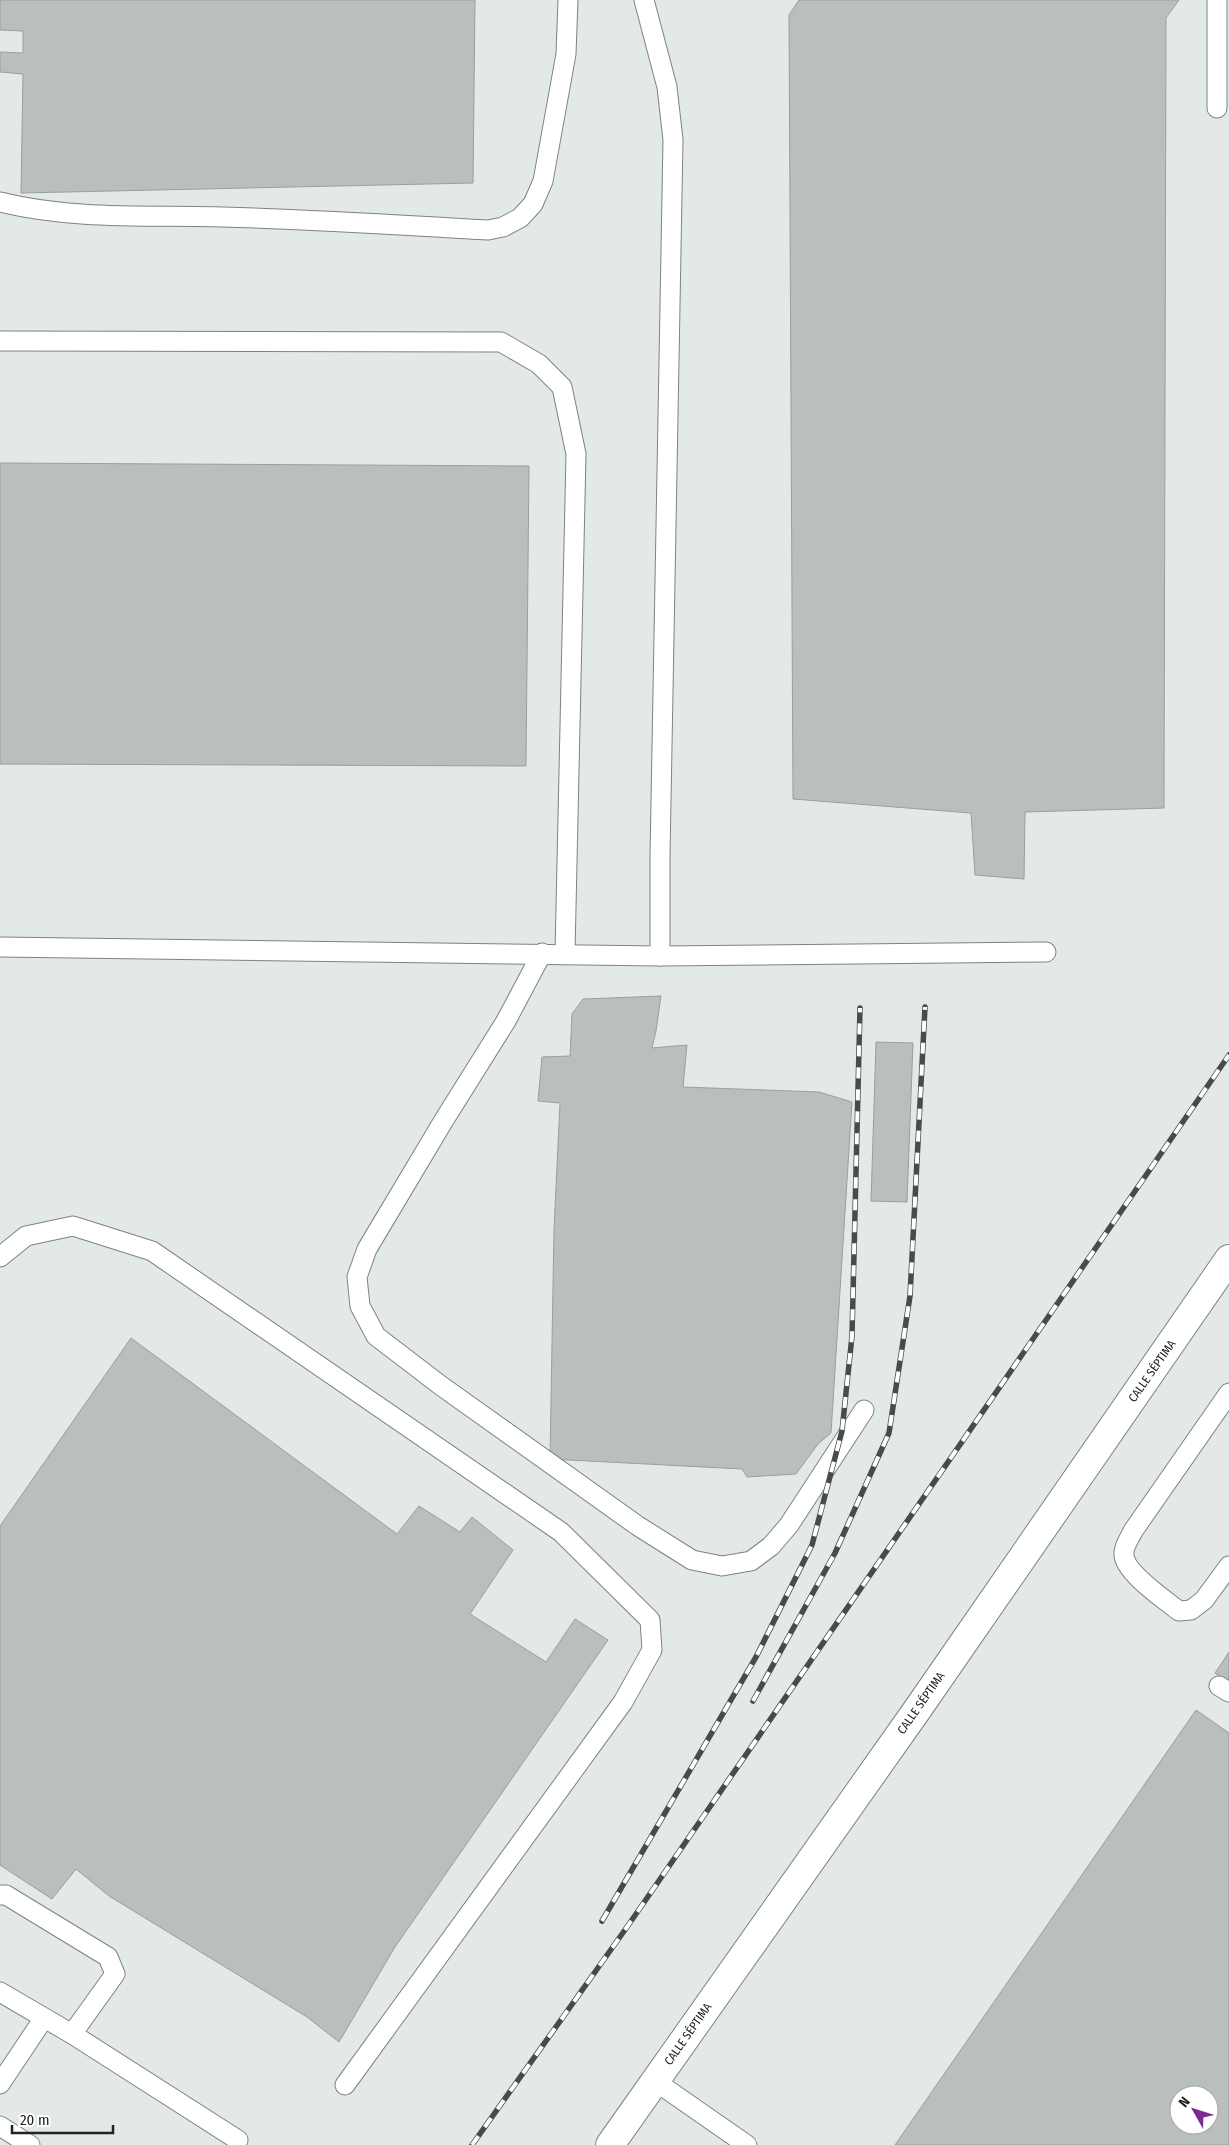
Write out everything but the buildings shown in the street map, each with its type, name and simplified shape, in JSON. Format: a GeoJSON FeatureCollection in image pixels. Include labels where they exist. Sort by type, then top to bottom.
{"type":"FeatureCollection","features":[{"type":"Feature","properties":{"kind":"street","name":"CALLE SÉPTIMA"},"geometry":{"type":"LineString","coordinates":[[610,2145],[917,1710],[1229,1259]]}},
{"type":"Feature","properties":{"kind":"lane"},"geometry":{"type":"LineString","coordinates":[[0,202],[30,209],[77,213],[264,218],[488,230],[503,227],[520,218],[533,204],[543,181],[566,54],[568,0]]}},
{"type":"Feature","properties":{"kind":"lane"},"geometry":{"type":"LineString","coordinates":[[644,0],[668,87],[673,140],[660,837],[660,956]]}},
{"type":"Feature","properties":{"kind":"lane"},"geometry":{"type":"LineString","coordinates":[[1217,0],[1217,108]]}},
{"type":"Feature","properties":{"kind":"lane"},"geometry":{"type":"LineString","coordinates":[[0,341],[502,342],[539,364],[562,387],[576,454],[565,953]]}},
{"type":"Feature","properties":{"kind":"lane"},"geometry":{"type":"LineString","coordinates":[[0,947],[565,953],[660,956],[1046,952]]}},
{"type":"Feature","properties":{"kind":"lane"},"geometry":{"type":"LineString","coordinates":[[542,953],[506,1021],[444,1120],[368,1249],[358,1277],[360,1306],[376,1336],[440,1385],[638,1526],[692,1560],[722,1566],[751,1562],[771,1546],[789,1525],[864,1410]]}},
{"type":"Feature","properties":{"kind":"lane"},"geometry":{"type":"LineString","coordinates":[[0,1257],[26,1236],[73,1226],[152,1251],[561,1532],[650,1620],[652,1650],[622,1702],[345,2085]]}},
{"type":"Feature","properties":{"kind":"lane"},"geometry":{"type":"LineString","coordinates":[[1229,1393],[1133,1531],[1123,1553],[1126,1563],[1135,1574],[1179,1611],[1192,1610],[1204,1600],[1229,1566]]}},
{"type":"Feature","properties":{"kind":"lane"},"geometry":{"type":"LineString","coordinates":[[0,1895],[6,1895],[108,1956],[115,1974],[72,2034]]}},
{"type":"Feature","properties":{"kind":"lane"},"geometry":{"type":"LineString","coordinates":[[0,1992],[72,2034],[238,2140]]}},
{"type":"Feature","properties":{"kind":"lane"},"geometry":{"type":"LineString","coordinates":[[0,2084],[44,2018]]}},
{"type":"Feature","properties":{"kind":"lane"},"geometry":{"type":"LineString","coordinates":[[655,2081],[747,2145]]}},
{"type":"Feature","properties":{"kind":"lane"},"geometry":{"type":"LineString","coordinates":[[0,2126],[30,2145]]}},
{"type":"Feature","properties":{"kind":"railway"},"geometry":{"type":"LineString","coordinates":[[753,1701],[835,1553],[889,1433],[910,1296],[925,1007]]}},
{"type":"Feature","properties":{"kind":"railway"},"geometry":{"type":"LineString","coordinates":[[602,1921],[756,1657],[812,1545],[842,1431],[852,1336],[860,1008]]}},
{"type":"Feature","properties":{"kind":"railway"},"geometry":{"type":"LineString","coordinates":[[472,2145],[627,1927],[1229,1055]]}}]}
